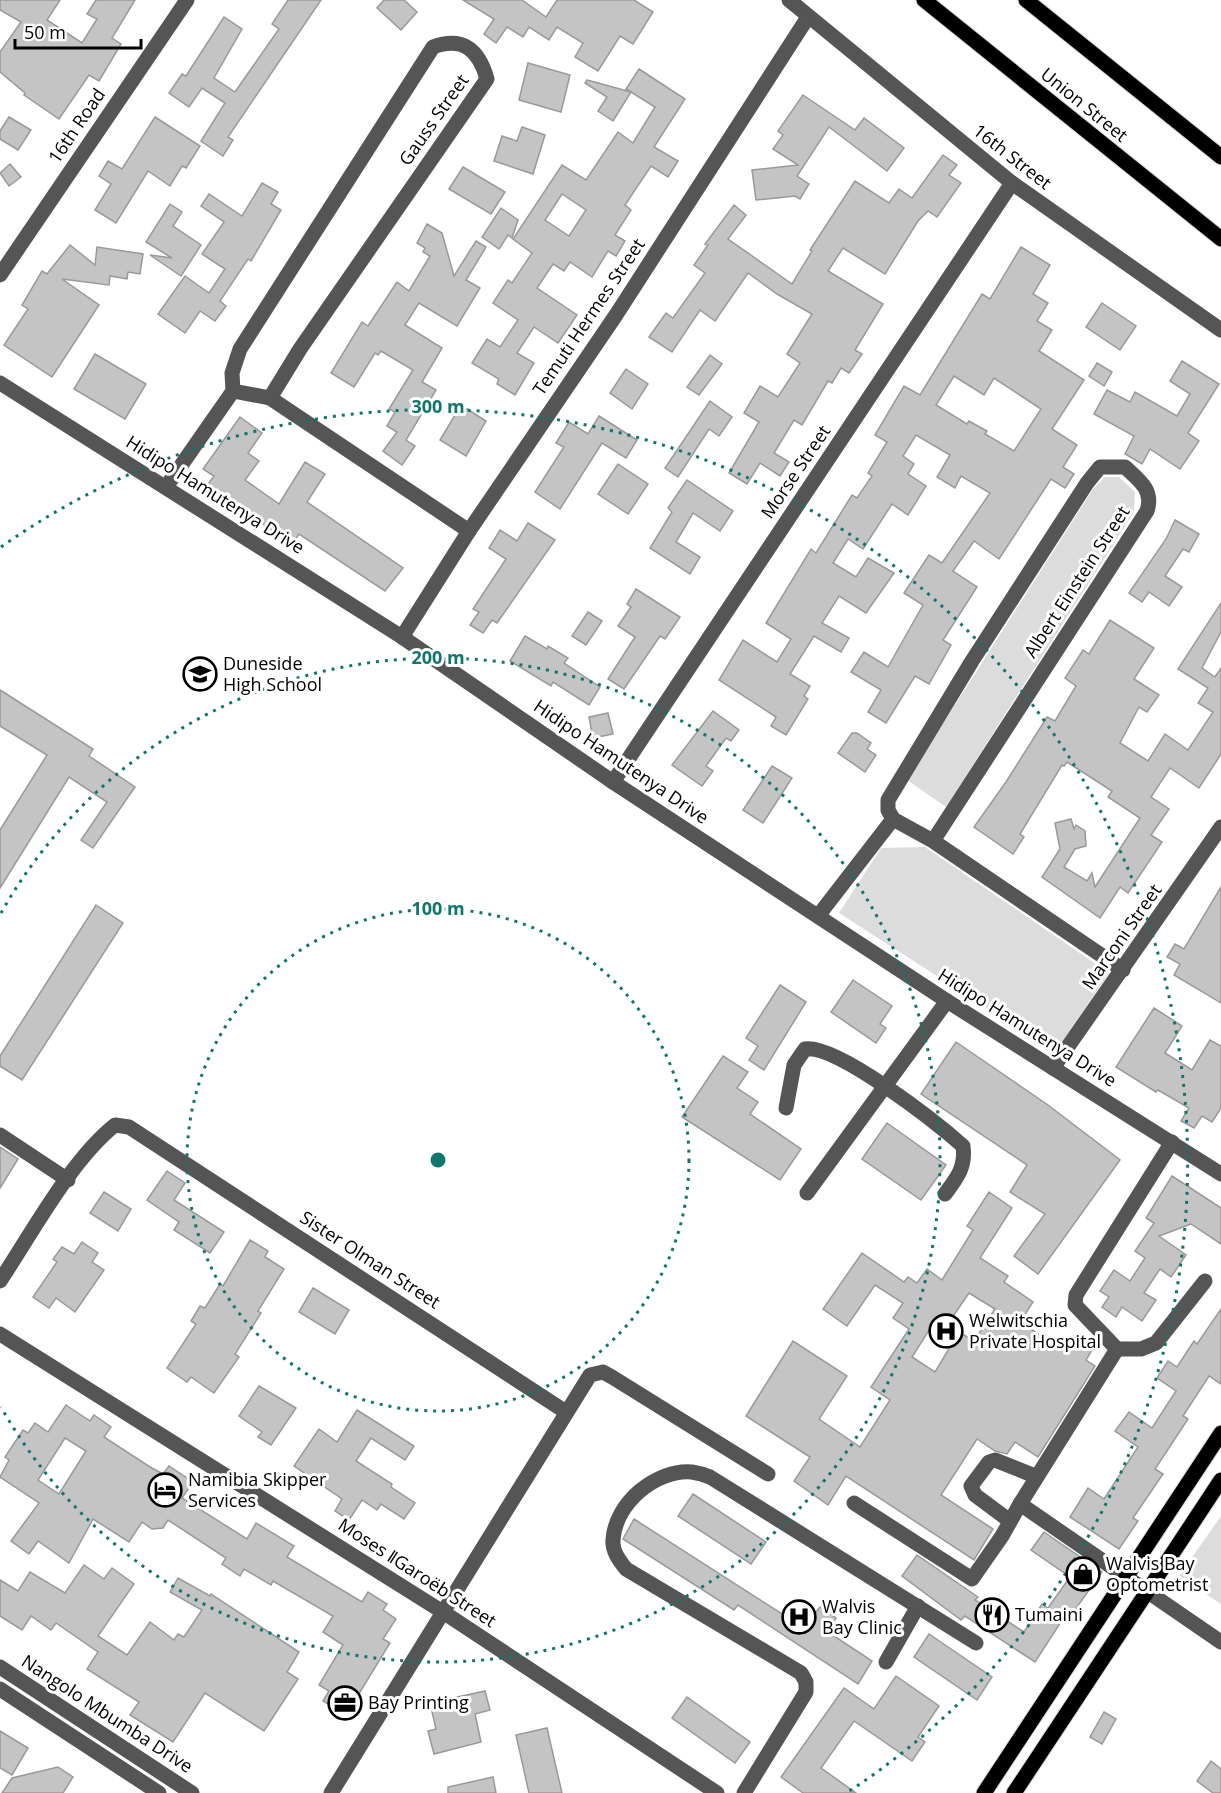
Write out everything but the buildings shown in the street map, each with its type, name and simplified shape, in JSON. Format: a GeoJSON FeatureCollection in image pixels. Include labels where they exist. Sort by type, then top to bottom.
{"type":"FeatureCollection","features":[{"type":"Feature","properties":{"kind":"main road","name":"Union Street"},"geometry":{"type":"LineString","coordinates":[[924,0],[1221,239]]}},
{"type":"Feature","properties":{"kind":"main road"},"geometry":{"type":"LineString","coordinates":[[1026,0],[1221,157]]}},
{"type":"Feature","properties":{"kind":"main road"},"geometry":{"type":"LineString","coordinates":[[984,1793],[1221,1433]]}},
{"type":"Feature","properties":{"kind":"main road"},"geometry":{"type":"LineString","coordinates":[[1014,1793],[1221,1480]]}},
{"type":"Feature","properties":{"kind":"street","name":"16th Road"},"geometry":{"type":"LineString","coordinates":[[0,275],[187,0]]}},
{"type":"Feature","properties":{"kind":"street","name":"16th Street"},"geometry":{"type":"LineString","coordinates":[[789,0],[1012,183],[1221,330]]}},
{"type":"Feature","properties":{"kind":"street","name":"Temuti Hermes Street"},"geometry":{"type":"LineString","coordinates":[[402,637],[469,531],[616,315],[808,17]]}},
{"type":"Feature","properties":{"kind":"street","name":"Gauss Street"},"geometry":{"type":"LineString","coordinates":[[166,487],[233,391],[232,373],[240,349],[434,47],[449,42],[462,44],[482,60],[487,79],[300,349],[270,398]]}},
{"type":"Feature","properties":{"kind":"street","name":"Morse Street"},"geometry":{"type":"LineString","coordinates":[[613,782],[1012,183]]}},
{"type":"Feature","properties":{"kind":"street","name":"Hidipo Hamutenya Drive"},"geometry":{"type":"LineString","coordinates":[[0,383],[402,637],[613,782],[947,1001],[1221,1174]]}},
{"type":"Feature","properties":{"kind":"street"},"geometry":{"type":"LineString","coordinates":[[233,391],[270,398],[469,531]]}},
{"type":"Feature","properties":{"kind":"street","name":"Albert Einstein Street"},"geometry":{"type":"LineString","coordinates":[[893,819],[888,810],[888,800],[972,661],[1087,483],[1100,467],[1125,467],[1148,491],[1150,501],[1147,511],[933,841]]}},
{"type":"Feature","properties":{"kind":"street"},"geometry":{"type":"LineString","coordinates":[[818,916],[893,819],[933,841],[1123,970]]}},
{"type":"Feature","properties":{"kind":"street","name":"Marconi Street"},"geometry":{"type":"LineString","coordinates":[[1053,1068],[1221,827]]}},
{"type":"Feature","properties":{"kind":"street"},"geometry":{"type":"LineString","coordinates":[[807,1193],[947,1001]]}},
{"type":"Feature","properties":{"kind":"street"},"geometry":{"type":"LineString","coordinates":[[786,1108],[794,1065],[805,1049],[815,1048],[885,1085],[932,1118],[963,1146],[965,1159],[961,1173],[945,1194]]}},
{"type":"Feature","properties":{"kind":"street","name":"Sister Olman Street"},"geometry":{"type":"LineString","coordinates":[[0,1281],[68,1180],[101,1136],[115,1125],[129,1127],[566,1412]]}},
{"type":"Feature","properties":{"kind":"street"},"geometry":{"type":"LineString","coordinates":[[0,1135],[68,1180]]}},
{"type":"Feature","properties":{"kind":"street"},"geometry":{"type":"LineString","coordinates":[[1172,1142],[1076,1294],[1075,1305],[1117,1349],[1141,1349],[1156,1343],[1205,1281]]}},
{"type":"Feature","properties":{"kind":"street","name":"Moses ǁGaroëb Street"},"geometry":{"type":"LineString","coordinates":[[0,1334],[443,1612],[717,1793]]}},
{"type":"Feature","properties":{"kind":"street"},"geometry":{"type":"LineString","coordinates":[[854,1503],[972,1579],[1117,1349]]}},
{"type":"Feature","properties":{"kind":"street"},"geometry":{"type":"LineString","coordinates":[[331,1793],[590,1375],[603,1372],[768,1474]]}},
{"type":"Feature","properties":{"kind":"street"},"geometry":{"type":"LineString","coordinates":[[1010,1521],[975,1495],[971,1486],[989,1462],[995,1460],[1035,1476]]}},
{"type":"Feature","properties":{"kind":"street"},"geometry":{"type":"LineString","coordinates":[[744,1793],[806,1692],[806,1682],[801,1673],[626,1569],[616,1556],[613,1541],[623,1511],[648,1484],[691,1472],[710,1477],[976,1643]]}},
{"type":"Feature","properties":{"kind":"street"},"geometry":{"type":"LineString","coordinates":[[1020,1504],[1221,1642]]}},
{"type":"Feature","properties":{"kind":"street"},"geometry":{"type":"LineString","coordinates":[[886,1662],[918,1606]]}},
{"type":"Feature","properties":{"kind":"street","name":"Nangolo Mbumba Drive"},"geometry":{"type":"LineString","coordinates":[[0,1667],[192,1793]]}},
{"type":"Feature","properties":{"kind":"street","name":"Nangolo Mbumba Drive"},"geometry":{"type":"LineString","coordinates":[[0,1689],[159,1793]]}},
{"type":"Feature","properties":{"kind":"shaded area"},"geometry":{"type":"Polygon","coordinates":[[[1105,477],[1119,477],[1135,492],[1134,512],[946,807],[907,780],[1093,489],[1105,477]]]}},
{"type":"Feature","properties":{"kind":"shaded area"},"geometry":{"type":"Polygon","coordinates":[[[925,847],[1109,973],[1055,1052],[839,913],[881,848],[925,847]]]}},
{"type":"Feature","properties":{"kind":"shaded area"},"geometry":{"type":"Polygon","coordinates":[[[1221,1516],[1221,1604],[1179,1576],[1221,1516]]]}},
{"type":"Feature","properties":{"kind":"place","name":"Duneside High School"},"geometry":{"type":"Point","coordinates":[200,674]}},
{"type":"Feature","properties":{"kind":"place","name":"Welwitschia Private Hospital"},"geometry":{"type":"Point","coordinates":[946,1331]}},
{"type":"Feature","properties":{"kind":"place","name":"Namibia Skipper Services"},"geometry":{"type":"Point","coordinates":[165,1490]}},
{"type":"Feature","properties":{"kind":"place","name":"Walvis Bay Optometrist"},"geometry":{"type":"Point","coordinates":[1083,1574]}},
{"type":"Feature","properties":{"kind":"place","name":"Tumaini"},"geometry":{"type":"Point","coordinates":[992,1615]}},
{"type":"Feature","properties":{"kind":"place","name":"Walvis Bay Clinic"},"geometry":{"type":"Point","coordinates":[799,1617]}},
{"type":"Feature","properties":{"kind":"place","name":"Bay Printing"},"geometry":{"type":"Point","coordinates":[345,1703]}}]}
